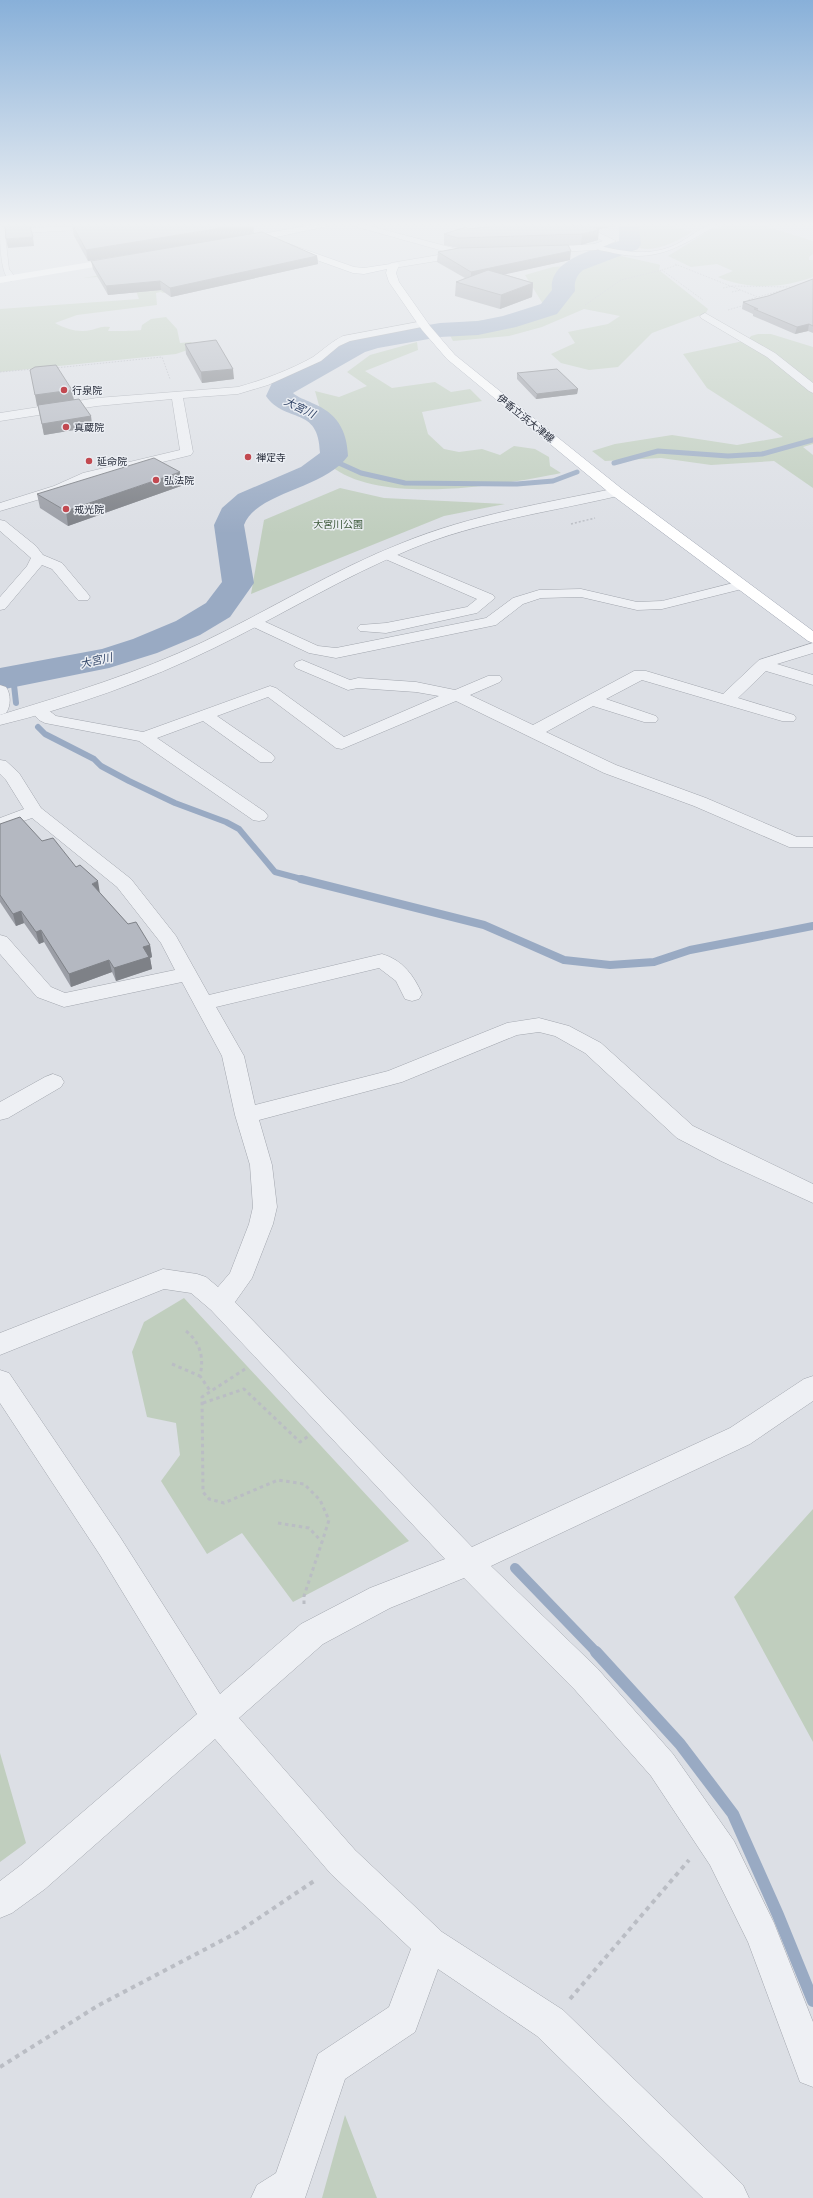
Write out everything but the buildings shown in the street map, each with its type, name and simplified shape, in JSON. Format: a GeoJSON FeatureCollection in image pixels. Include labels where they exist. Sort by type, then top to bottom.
{"type":"FeatureCollection","features":[{"type":"Feature","properties":{"kind":"main road","name":"伊香立浜大津線"},"geometry":{"type":"LineString","coordinates":[[427,330],[451,356],[617,492],[813,638]]}},
{"type":"Feature","properties":{"kind":"street"},"geometry":{"type":"LineString","coordinates":[[726,329],[771,355],[813,389]]}},
{"type":"Feature","properties":{"kind":"street"},"geometry":{"type":"LineString","coordinates":[[0,416],[97,402],[238,390],[264,383],[317,359],[335,344],[347,338],[427,330]]}},
{"type":"Feature","properties":{"kind":"street"},"geometry":{"type":"LineString","coordinates":[[0,507],[59,489],[88,476],[119,467],[187,452],[177,396]]}},
{"type":"Feature","properties":{"kind":"street"},"geometry":{"type":"LineString","coordinates":[[0,706],[37,709],[156,667],[207,646],[388,554],[460,527],[617,492]]}},
{"type":"Feature","properties":{"kind":"street"},"geometry":{"type":"LineString","coordinates":[[0,524],[32,549],[38,558],[57,566],[83,597]]}},
{"type":"Feature","properties":{"kind":"street"},"geometry":{"type":"LineString","coordinates":[[388,554],[488,598]]}},
{"type":"Feature","properties":{"kind":"street"},"geometry":{"type":"LineString","coordinates":[[0,606],[34,567],[38,558]]}},
{"type":"Feature","properties":{"kind":"street"},"geometry":{"type":"LineString","coordinates":[[254,622],[314,650],[336,653],[491,622],[518,601],[539,594],[561,592],[581,593],[637,606],[662,605],[741,585]]}},
{"type":"Feature","properties":{"kind":"street"},"geometry":{"type":"LineString","coordinates":[[365,628],[386,628],[472,610],[501,589]]}},
{"type":"Feature","properties":{"kind":"street"},"geometry":{"type":"LineString","coordinates":[[726,700],[763,665],[813,648]]}},
{"type":"Feature","properties":{"kind":"street"},"geometry":{"type":"LineString","coordinates":[[302,665],[348,685],[358,683],[416,687],[456,696],[610,769],[700,802],[738,820],[795,843],[813,842]]}},
{"type":"Feature","properties":{"kind":"street"},"geometry":{"type":"LineString","coordinates":[[763,665],[813,680]]}},
{"type":"Feature","properties":{"kind":"street"},"geometry":{"type":"LineString","coordinates":[[533,732],[640,674],[788,718]]}},
{"type":"Feature","properties":{"kind":"street"},"geometry":{"type":"LineString","coordinates":[[144,737],[270,691],[342,744],[494,679]]}},
{"type":"Feature","properties":{"kind":"street"},"geometry":{"type":"LineString","coordinates":[[592,700],[650,719]]}},
{"type":"Feature","properties":{"kind":"street"},"geometry":{"type":"LineString","coordinates":[[37,709],[45,717],[51,720],[144,737],[259,816]]}},
{"type":"Feature","properties":{"kind":"street"},"geometry":{"type":"LineString","coordinates":[[616,722],[629,712]]}},
{"type":"Feature","properties":{"kind":"street"},"geometry":{"type":"LineString","coordinates":[[204,715],[266,758]]}},
{"type":"Feature","properties":{"kind":"street"},"geometry":{"type":"LineString","coordinates":[[0,765],[13,777],[34,811],[124,883],[168,940],[233,1056],[246,1115],[261,1165],[265,1207],[261,1224],[240,1278],[220,1303]]}},
{"type":"Feature","properties":{"kind":"street"},"geometry":{"type":"LineString","coordinates":[[0,824],[34,811]]}},
{"type":"Feature","properties":{"kind":"street"},"geometry":{"type":"LineString","coordinates":[[0,941],[44,992],[64,1000],[187,974]]}},
{"type":"Feature","properties":{"kind":"street"},"geometry":{"type":"LineString","coordinates":[[203,1003],[382,961],[404,977],[412,994]]}},
{"type":"Feature","properties":{"kind":"street"},"geometry":{"type":"LineString","coordinates":[[246,1115],[394,1077],[514,1028],[538,1025],[562,1031],[593,1048],[685,1132],[729,1155],[813,1194]]}},
{"type":"Feature","properties":{"kind":"street"},"geometry":{"type":"LineString","coordinates":[[0,1112],[53,1082]]}},
{"type":"Feature","properties":{"kind":"street"},"geometry":{"type":"LineString","coordinates":[[0,1344],[163,1279],[197,1284],[220,1303],[468,1563],[596,1690],[662,1765],[722,1853],[762,1935],[813,2069]]}},
{"type":"Feature","properties":{"kind":"street"},"geometry":{"type":"LineString","coordinates":[[0,1381],[110,1546],[217,1717],[343,1862],[430,1944],[550,2023],[730,2198]]}},
{"type":"Feature","properties":{"kind":"street"},"geometry":{"type":"LineString","coordinates":[[0,1901],[33,1877],[312,1634],[380,1598],[468,1563],[740,1436],[813,1387]]}},
{"type":"Feature","properties":{"kind":"street"},"geometry":{"type":"LineString","coordinates":[[270,2198],[291,2186],[331,2067],[402,2019],[430,1944]]}},
{"type":"Feature","properties":{"kind":"path"},"geometry":{"type":"LineString","coordinates":[[55,368],[162,357],[177,396]]}},
{"type":"Feature","properties":{"kind":"path"},"geometry":{"type":"LineString","coordinates":[[0,372],[40,369]]}},
{"type":"Feature","properties":{"kind":"path"},"geometry":{"type":"LineString","coordinates":[[571,524],[595,518]]}},
{"type":"Feature","properties":{"kind":"path"},"geometry":{"type":"LineString","coordinates":[[186,1331],[200,1344],[203,1365],[200,1376]]}},
{"type":"Feature","properties":{"kind":"path"},"geometry":{"type":"LineString","coordinates":[[172,1364],[200,1376],[211,1392]]}},
{"type":"Feature","properties":{"kind":"path"},"geometry":{"type":"LineString","coordinates":[[245,1369],[202,1397],[203,1492],[209,1499],[224,1503],[253,1489],[278,1480],[304,1484],[320,1500],[329,1520],[304,1596]]}},
{"type":"Feature","properties":{"kind":"path"},"geometry":{"type":"LineString","coordinates":[[203,1403],[244,1389],[300,1442],[313,1432]]}},
{"type":"Feature","properties":{"kind":"path"},"geometry":{"type":"LineString","coordinates":[[278,1523],[309,1527],[316,1531],[322,1542]]}},
{"type":"Feature","properties":{"kind":"path"},"geometry":{"type":"LineString","coordinates":[[550,2023],[710,1835]]}},
{"type":"Feature","properties":{"kind":"path"},"geometry":{"type":"LineString","coordinates":[[0,2068],[99,2005],[238,1932],[343,1862]]}},
{"type":"Feature","properties":{"kind":"green space"},"geometry":{"type":"Polygon","coordinates":[[[0,329],[67,329],[86,331],[94,329],[109,329],[108,331],[135,331],[141,330],[141,329],[177,329],[180,343],[191,342],[196,347],[176,354],[0,372],[0,329]]]}},
{"type":"Feature","properties":{"kind":"green space"},"geometry":{"type":"Polygon","coordinates":[[[446,329],[536,329],[509,336],[453,341],[446,329]]]}},
{"type":"Feature","properties":{"kind":"green space"},"geometry":{"type":"Polygon","coordinates":[[[585,329],[664,329],[652,333],[618,367],[589,370],[561,363],[551,354],[575,343],[568,332],[585,329]]]}},
{"type":"Feature","properties":{"kind":"green space"},"geometry":{"type":"Polygon","coordinates":[[[758,334],[771,334],[813,347],[813,444],[803,447],[813,455],[813,488],[774,461],[711,465],[661,458],[605,461],[592,451],[615,444],[672,435],[737,445],[783,437],[707,388],[683,354],[748,340],[751,336],[758,334]]]}},
{"type":"Feature","properties":{"kind":"green space"},"geometry":{"type":"Polygon","coordinates":[[[417,342],[418,350],[365,371],[392,388],[435,382],[451,392],[470,389],[482,401],[422,412],[428,434],[444,449],[459,452],[482,449],[500,455],[514,446],[535,449],[549,457],[550,466],[561,473],[476,487],[410,489],[379,486],[353,478],[331,466],[341,457],[341,440],[320,409],[315,391],[339,397],[367,386],[347,372],[370,355],[417,342]]]}},
{"type":"Feature","properties":{"kind":"green space","name":"大宮川公園"},"geometry":{"type":"Polygon","coordinates":[[[340,488],[384,498],[505,504],[444,516],[251,594],[264,520],[340,488]]]}},
{"type":"Feature","properties":{"kind":"green space"},"geometry":{"type":"Polygon","coordinates":[[[184,1298],[409,1541],[293,1602],[242,1533],[207,1554],[161,1481],[180,1455],[176,1423],[147,1417],[132,1352],[144,1322],[184,1298]]]}},
{"type":"Feature","properties":{"kind":"green space"},"geometry":{"type":"Polygon","coordinates":[[[813,1509],[813,1742],[734,1597],[813,1509]]]}},
{"type":"Feature","properties":{"kind":"green space"},"geometry":{"type":"Polygon","coordinates":[[[0,1753],[26,1843],[0,1862],[0,1753]]]}},
{"type":"Feature","properties":{"kind":"green space"},"geometry":{"type":"Polygon","coordinates":[[[345,2115],[377,2198],[322,2198],[345,2115]]]}},
{"type":"Feature","properties":{"kind":"waterway","name":"大宮川"},"geometry":{"type":"LineString","coordinates":[[0,679],[109,658],[145,646],[188,628],[218,610],[238,583],[229,525],[233,514],[248,500],[311,473],[334,456],[331,432],[327,425],[314,414],[284,400],[279,396],[281,389],[356,347],[373,341],[440,330],[467,329]]}},
{"type":"Feature","properties":{"kind":"waterway"},"geometry":{"type":"LineString","coordinates":[[614,463],[658,451],[728,456],[762,454],[813,440]]}},
{"type":"Feature","properties":{"kind":"waterway"},"geometry":{"type":"LineString","coordinates":[[330,459],[361,473],[405,483],[517,484],[553,481],[577,472]]}},
{"type":"Feature","properties":{"kind":"waterway"},"geometry":{"type":"LineString","coordinates":[[13,676],[16,703]]}},
{"type":"Feature","properties":{"kind":"waterway"},"geometry":{"type":"LineString","coordinates":[[38,727],[45,734],[94,759],[101,766],[129,781],[175,803],[226,822],[239,829],[275,872],[305,880]]}},
{"type":"Feature","properties":{"kind":"waterway"},"geometry":{"type":"LineString","coordinates":[[301,879],[484,925],[564,960],[610,965],[654,962],[690,950],[813,926]]}},
{"type":"Feature","properties":{"kind":"waterway"},"geometry":{"type":"LineString","coordinates":[[515,1568],[597,1653]]}},
{"type":"Feature","properties":{"kind":"waterway"},"geometry":{"type":"LineString","coordinates":[[596,1652],[680,1744],[733,1814],[778,1915],[813,2001]]}},
{"type":"Feature","properties":{"kind":"place","name":"行泉院"},"geometry":{"type":"Point","coordinates":[64,390]}},
{"type":"Feature","properties":{"kind":"place","name":"真蔵院"},"geometry":{"type":"Point","coordinates":[66,427]}},
{"type":"Feature","properties":{"kind":"place","name":"禅定寺"},"geometry":{"type":"Point","coordinates":[248,457]}},
{"type":"Feature","properties":{"kind":"place","name":"延命院"},"geometry":{"type":"Point","coordinates":[89,461]}},
{"type":"Feature","properties":{"kind":"place","name":"弘法院"},"geometry":{"type":"Point","coordinates":[156,480]}},
{"type":"Feature","properties":{"kind":"place","name":"戒光院"},"geometry":{"type":"Point","coordinates":[66,509]}}]}
